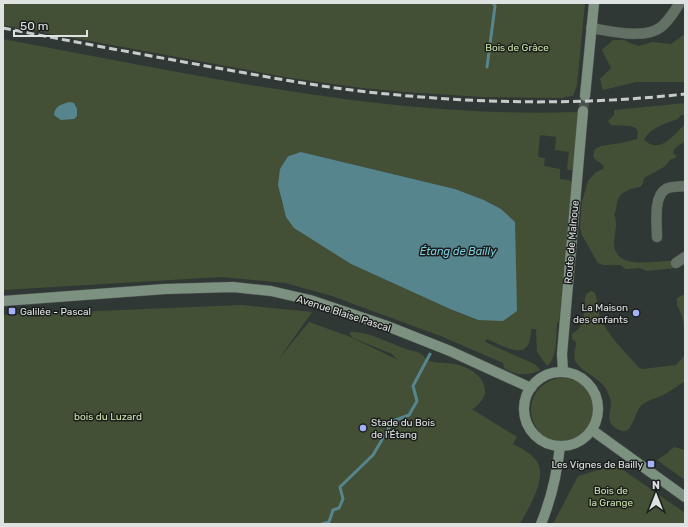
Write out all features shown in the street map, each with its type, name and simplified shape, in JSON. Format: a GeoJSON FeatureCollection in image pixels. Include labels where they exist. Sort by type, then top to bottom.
{"type":"FeatureCollection","features":[{"type":"Feature","properties":{"kind":"main road"},"geometry":{"type":"LineString","coordinates":[[585,96],[594,3]]}},
{"type":"Feature","properties":{"kind":"main road","name":"Route de Malnoue"},"geometry":{"type":"LineString","coordinates":[[563,372],[562,354],[583,111]]}},
{"type":"Feature","properties":{"kind":"main road","name":"Avenue Blaise Pascal"},"geometry":{"type":"LineString","coordinates":[[3,301],[165,289],[233,287],[271,291],[310,300],[386,326],[450,351],[531,388]]}},
{"type":"Feature","properties":{"kind":"main road"},"geometry":{"type":"LineString","coordinates":[[563,372],[574,374],[584,380],[591,388],[596,398],[598,409],[597,420],[592,430],[586,437],[578,442],[560,446],[549,444],[539,439],[531,431],[526,421],[524,410],[526,398],[531,388],[539,380],[549,374],[563,372]]}},
{"type":"Feature","properties":{"kind":"main road"},"geometry":{"type":"LineString","coordinates":[[592,430],[685,496]]}},
{"type":"Feature","properties":{"kind":"main road"},"geometry":{"type":"LineString","coordinates":[[541,524],[551,500],[557,477],[560,446]]}},
{"type":"Feature","properties":{"kind":"street"},"geometry":{"type":"LineString","coordinates":[[591,28],[642,34],[654,32],[662,27],[680,3]]}},
{"type":"Feature","properties":{"kind":"street"},"geometry":{"type":"LineString","coordinates":[[657,237],[657,206],[659,196],[665,189],[670,187],[685,186]]}},
{"type":"Feature","properties":{"kind":"street"},"geometry":{"type":"LineString","coordinates":[[676,263],[685,257]]}},
{"type":"Feature","properties":{"kind":"green space","name":"Bois de Grâce"},"geometry":{"type":"Polygon","coordinates":[[[3,3],[585,3],[577,85],[573,96],[564,98],[483,97],[404,92],[291,78],[3,25],[3,3]]]}},
{"type":"Feature","properties":{"kind":"green space"},"geometry":{"type":"Polygon","coordinates":[[[685,34],[685,82],[636,82],[603,90],[600,79],[611,68],[602,50],[613,40],[624,40],[639,46],[652,42],[671,44],[685,34]]]}},
{"type":"Feature","properties":{"kind":"green space"},"geometry":{"type":"Polygon","coordinates":[[[3,39],[217,79],[361,101],[433,108],[506,112],[579,112],[574,168],[572,170],[568,170],[567,168],[569,152],[555,150],[556,137],[540,135],[538,157],[545,158],[544,166],[560,169],[560,179],[572,182],[559,322],[557,322],[555,352],[551,362],[547,366],[537,352],[536,329],[531,329],[530,340],[527,346],[522,350],[509,349],[487,339],[485,342],[536,365],[540,370],[531,374],[513,372],[504,368],[503,363],[443,337],[332,296],[285,283],[221,277],[3,290],[3,39]],[[301,152],[280,169],[281,200],[283,206],[351,264],[477,320],[501,209],[484,200],[455,189],[301,152]]]}},
{"type":"Feature","properties":{"kind":"green space"},"geometry":{"type":"Polygon","coordinates":[[[685,103],[685,115],[681,115],[678,119],[654,129],[646,136],[644,140],[650,144],[662,144],[672,137],[685,124],[685,141],[674,149],[673,154],[676,155],[676,158],[671,159],[664,167],[644,178],[643,184],[640,187],[623,193],[618,199],[614,214],[616,224],[614,241],[615,251],[620,257],[627,261],[636,262],[672,261],[677,265],[676,268],[647,271],[640,268],[626,269],[620,265],[604,265],[598,263],[582,235],[580,228],[582,202],[588,181],[595,173],[604,168],[603,165],[593,156],[595,149],[601,146],[637,139],[638,132],[636,128],[630,126],[611,125],[608,121],[614,115],[614,110],[685,103]]]}},
{"type":"Feature","properties":{"kind":"green space"},"geometry":{"type":"Polygon","coordinates":[[[591,291],[595,293],[598,311],[604,325],[639,368],[643,369],[676,365],[685,355],[685,381],[661,396],[642,405],[638,409],[630,427],[626,431],[618,430],[612,425],[609,417],[611,402],[606,389],[599,381],[580,367],[574,358],[576,342],[572,339],[572,334],[581,326],[584,316],[586,294],[591,291]]]}},
{"type":"Feature","properties":{"kind":"green space"},"geometry":{"type":"Polygon","coordinates":[[[685,295],[685,334],[682,316],[677,305],[677,298],[685,295]]]}},
{"type":"Feature","properties":{"kind":"green space","name":"bois du Luzard"},"geometry":{"type":"Polygon","coordinates":[[[241,305],[312,312],[278,360],[309,322],[348,336],[398,360],[392,354],[353,338],[350,334],[351,332],[366,334],[418,352],[428,360],[463,366],[477,374],[483,383],[485,393],[480,402],[472,409],[517,437],[513,444],[530,454],[539,465],[539,482],[520,524],[3,524],[3,315],[241,305]]]}},
{"type":"Feature","properties":{"kind":"green space"},"geometry":{"type":"Polygon","coordinates":[[[563,378],[581,384],[589,392],[595,410],[589,428],[581,436],[563,442],[545,436],[537,428],[531,410],[537,392],[545,384],[563,378]]]}},
{"type":"Feature","properties":{"kind":"green space"},"geometry":{"type":"Polygon","coordinates":[[[674,447],[685,450],[685,480],[657,460],[674,447]]]}},
{"type":"Feature","properties":{"kind":"green space","name":"Bois de la Grange"},"geometry":{"type":"Polygon","coordinates":[[[616,465],[685,513],[685,524],[553,524],[578,476],[616,465]]]}},
{"type":"Feature","properties":{"kind":"water"},"geometry":{"type":"Polygon","coordinates":[[[69,102],[74,103],[77,109],[77,116],[74,119],[61,120],[54,115],[58,106],[69,102]]]}},
{"type":"Feature","properties":{"kind":"water","name":"Étang de Bailly"},"geometry":{"type":"Polygon","coordinates":[[[301,152],[455,189],[484,200],[501,209],[515,222],[517,311],[503,321],[478,320],[450,309],[351,264],[294,228],[286,217],[278,185],[280,169],[287,158],[301,152]]]}},
{"type":"Feature","properties":{"kind":"waterway"},"geometry":{"type":"LineString","coordinates":[[487,67],[495,6],[493,3]]}},
{"type":"Feature","properties":{"kind":"waterway"},"geometry":{"type":"LineString","coordinates":[[322,524],[329,522],[333,510],[339,508],[343,499],[340,487],[373,455],[393,421],[409,415],[417,401],[413,386],[430,354]]}},
{"type":"Feature","properties":{"kind":"tunnel"},"geometry":{"type":"LineString","coordinates":[[583,111],[585,96]]}},
{"type":"Feature","properties":{"kind":"railway"},"geometry":{"type":"LineString","coordinates":[[3,28],[281,79],[388,94],[463,100],[536,102],[648,98],[685,94]]}},
{"type":"Feature","properties":{"kind":"place","name":"Galilée - Pascal"},"geometry":{"type":"Point","coordinates":[12,311]}},
{"type":"Feature","properties":{"kind":"place","name":"La Maison des enfants"},"geometry":{"type":"Point","coordinates":[636,313]}},
{"type":"Feature","properties":{"kind":"place","name":"Stade du Bois de l'Étang"},"geometry":{"type":"Point","coordinates":[363,428]}},
{"type":"Feature","properties":{"kind":"place","name":"Les Vignes de Bailly"},"geometry":{"type":"Point","coordinates":[651,464]}}]}
